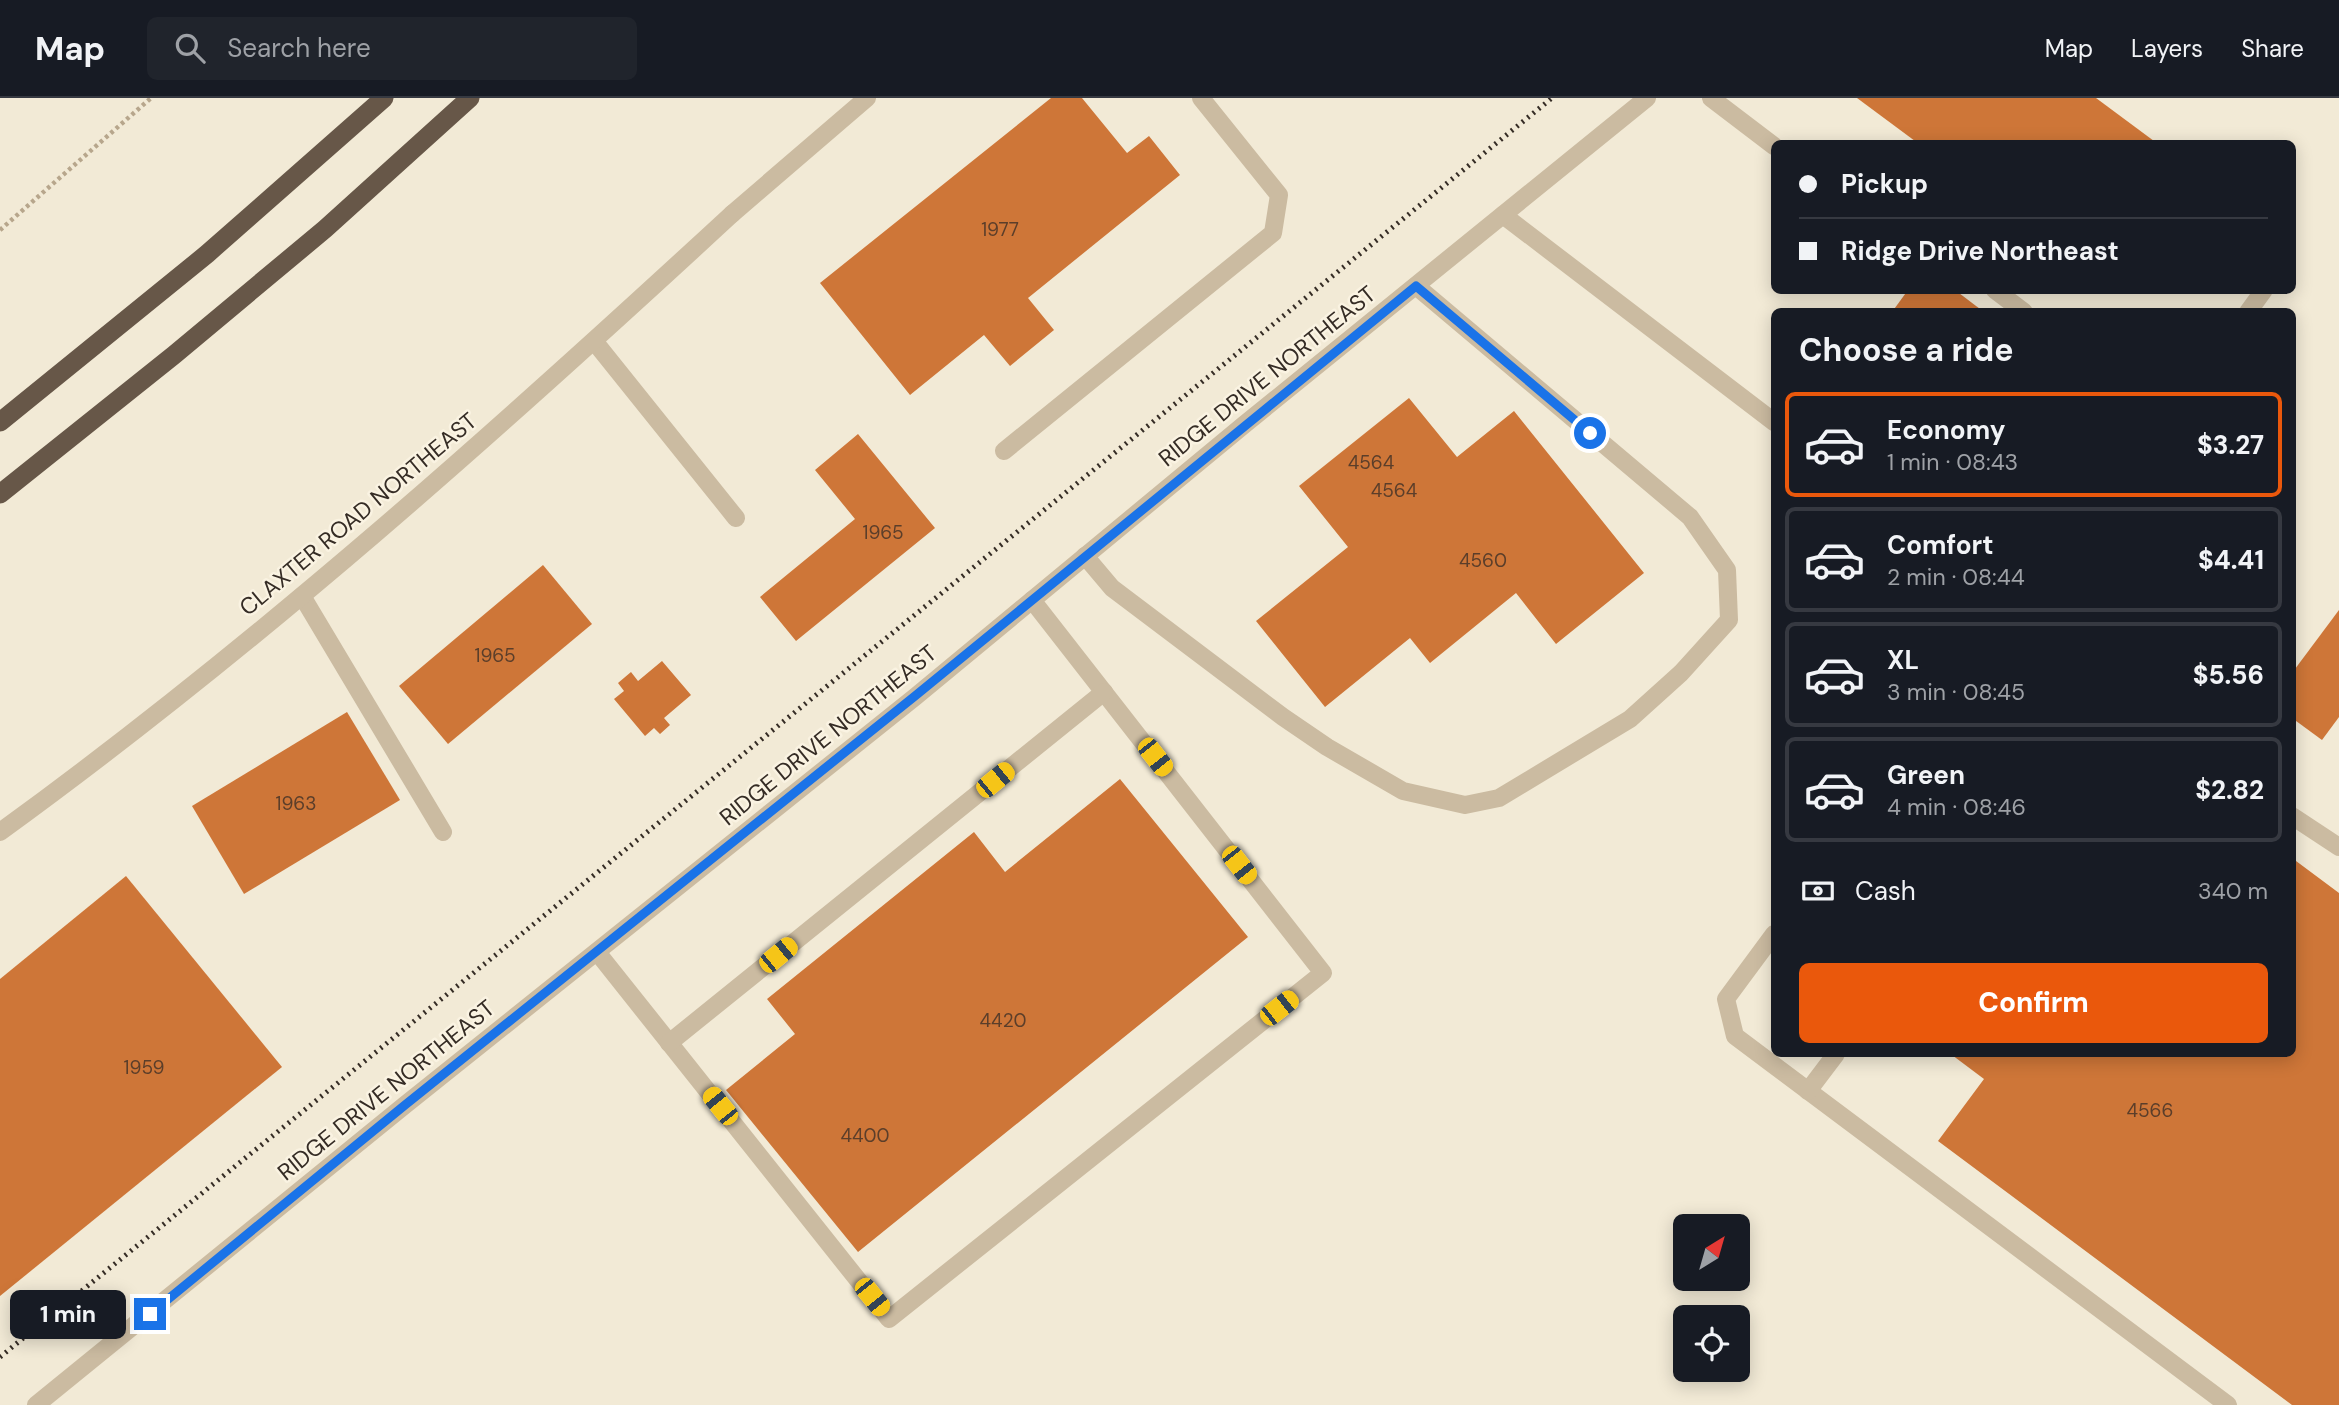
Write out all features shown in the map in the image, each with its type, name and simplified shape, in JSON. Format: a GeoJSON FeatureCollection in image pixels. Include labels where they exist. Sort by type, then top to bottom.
{"type":"FeatureCollection","features":[{"type":"Feature","properties":{"kind":"highway"},"geometry":{"type":"LineString","coordinates":[[0,422],[207,254],[384,98]]}},
{"type":"Feature","properties":{"kind":"highway"},"geometry":{"type":"LineString","coordinates":[[0,494],[174,355],[325,229],[470,98]]}},
{"type":"Feature","properties":{"kind":"street","name":"CLAXTER ROAD NORTHEAST"},"geometry":{"type":"LineString","coordinates":[[0,832],[133,732],[428,490],[732,214],[867,98]]}},
{"type":"Feature","properties":{"kind":"street"},"geometry":{"type":"LineString","coordinates":[[1004,451],[1273,233],[1279,195],[1201,98]]}},
{"type":"Feature","properties":{"kind":"street","name":"RIDGE DRIVE NORTHEAST"},"geometry":{"type":"LineString","coordinates":[[36,1405],[597,953],[1647,98]]}},
{"type":"Feature","properties":{"kind":"street"},"geometry":{"type":"LineString","coordinates":[[1711,98],[1771,144]]}},
{"type":"Feature","properties":{"kind":"street"},"geometry":{"type":"LineString","coordinates":[[1503,215],[1771,420]]}},
{"type":"Feature","properties":{"kind":"street"},"geometry":{"type":"LineString","coordinates":[[1085,556],[1112,588],[1283,717],[1327,747],[1404,791],[1465,805],[1499,798],[1630,719],[1681,673],[1729,620],[1727,570],[1690,517],[1416,286]]}},
{"type":"Feature","properties":{"kind":"street"},"geometry":{"type":"LineString","coordinates":[[2000,294],[2019,308]]}},
{"type":"Feature","properties":{"kind":"street"},"geometry":{"type":"LineString","coordinates":[[594,341],[736,518]]}},
{"type":"Feature","properties":{"kind":"street"},"geometry":{"type":"LineString","coordinates":[[302,596],[443,832]]}},
{"type":"Feature","properties":{"kind":"street"},"geometry":{"type":"LineString","coordinates":[[597,953],[889,1319],[1323,973],[1032,600]]}},
{"type":"Feature","properties":{"kind":"street"},"geometry":{"type":"LineString","coordinates":[[669,1043],[1104,692]]}},
{"type":"Feature","properties":{"kind":"street"},"geometry":{"type":"LineString","coordinates":[[2296,819],[2339,847]]}},
{"type":"Feature","properties":{"kind":"street"},"geometry":{"type":"LineString","coordinates":[[1771,938],[1726,999],[1735,1036],[2228,1405]]}},
{"type":"Feature","properties":{"kind":"street"},"geometry":{"type":"LineString","coordinates":[[1808,1091],[1834,1057]]}},
{"type":"Feature","properties":{"kind":"path"},"geometry":{"type":"LineString","coordinates":[[0,230],[151,98]]}},
{"type":"Feature","properties":{"kind":"building"},"geometry":{"type":"Polygon","coordinates":[[[1051,98],[1082,98],[1127,153],[1149,136],[1180,175],[1028,298],[1054,330],[1010,366],[984,335],[910,395],[820,283],[1051,98]]]}},
{"type":"Feature","properties":{"kind":"building"},"geometry":{"type":"Polygon","coordinates":[[[1857,98],[2096,98],[2153,140],[1914,140],[1857,98]]]}},
{"type":"Feature","properties":{"kind":"building"},"geometry":{"type":"Polygon","coordinates":[[[1905,294],[1960,294],[1979,308],[1895,308],[1905,294]]]}},
{"type":"Feature","properties":{"kind":"building"},"geometry":{"type":"Polygon","coordinates":[[[1409,398],[1457,457],[1514,411],[1644,573],[1556,644],[1516,593],[1430,663],[1410,638],[1325,707],[1256,621],[1348,547],[1299,486],[1409,398]]]}},
{"type":"Feature","properties":{"kind":"building"},"geometry":{"type":"Polygon","coordinates":[[[858,434],[935,528],[796,641],[760,597],[855,519],[815,470],[858,434]]]}},
{"type":"Feature","properties":{"kind":"building"},"geometry":{"type":"Polygon","coordinates":[[[543,565],[592,624],[448,744],[399,686],[543,565]]]}},
{"type":"Feature","properties":{"kind":"building"},"geometry":{"type":"Polygon","coordinates":[[[2339,610],[2339,717],[2322,740],[2296,721],[2296,668],[2339,610]]]}},
{"type":"Feature","properties":{"kind":"building"},"geometry":{"type":"Polygon","coordinates":[[[662,661],[691,695],[664,718],[670,725],[660,734],[654,728],[645,736],[614,699],[624,691],[618,683],[631,672],[638,681],[662,661]]]}},
{"type":"Feature","properties":{"kind":"building"},"geometry":{"type":"Polygon","coordinates":[[[347,712],[400,800],[244,894],[192,806],[347,712]]]}},
{"type":"Feature","properties":{"kind":"building"},"geometry":{"type":"Polygon","coordinates":[[[1120,779],[1248,937],[858,1252],[726,1090],[795,1034],[767,999],[974,832],[1005,872],[1120,779]]]}},
{"type":"Feature","properties":{"kind":"building"},"geometry":{"type":"Polygon","coordinates":[[[2296,861],[2339,893],[2339,1405],[2292,1405],[1938,1141],[1984,1079],[1955,1057],[2296,1057],[2296,861]]]}},
{"type":"Feature","properties":{"kind":"building"},"geometry":{"type":"Polygon","coordinates":[[[126,876],[282,1067],[0,1296],[0,979],[126,876]]]}},
{"type":"Feature","properties":{"kind":"railway"},"geometry":{"type":"LineString","coordinates":[[0,1357],[1552,98]]}},
{"type":"Feature","properties":{"kind":"route"},"geometry":{"type":"LineString","coordinates":[[150,1314],[405,1105],[915,696],[1416,286],[1590,433]]}}]}
